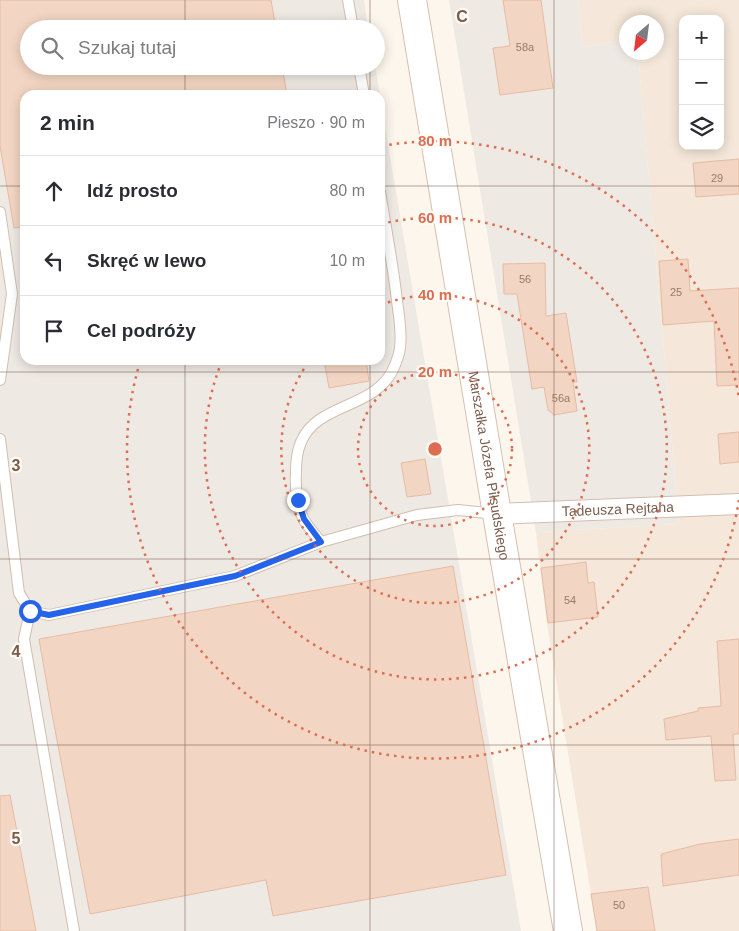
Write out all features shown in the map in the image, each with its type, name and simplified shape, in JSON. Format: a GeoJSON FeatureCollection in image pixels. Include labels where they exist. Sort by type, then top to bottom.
{"type":"FeatureCollection","features":[{"type":"Feature","properties":{"kind":"main road","name":"Marszałka Józefa Piłsudskiego"},"geometry":{"type":"LineString","coordinates":[[412,0],[568,931]]}},
{"type":"Feature","properties":{"kind":"street","name":"Tadeusza Rejtana"},"geometry":{"type":"LineString","coordinates":[[497,514],[739,504]]}},
{"type":"Feature","properties":{"kind":"lane"},"geometry":{"type":"LineString","coordinates":[[348,0],[351,20]]}},
{"type":"Feature","properties":{"kind":"lane"},"geometry":{"type":"LineString","coordinates":[[361,75],[363,90]]}},
{"type":"Feature","properties":{"kind":"lane"},"geometry":{"type":"LineString","coordinates":[[0,212],[12,294],[0,380]]}},
{"type":"Feature","properties":{"kind":"lane"},"geometry":{"type":"LineString","coordinates":[[321,542],[304,519],[298,500],[295,480],[297,459],[301,442],[310,427],[326,416],[371,395],[384,383],[394,367],[400,348],[400,322],[385,221]]}},
{"type":"Feature","properties":{"kind":"lane"},"geometry":{"type":"LineString","coordinates":[[0,439],[19,593],[30,611],[24,639],[74,931]]}},
{"type":"Feature","properties":{"kind":"lane"},"geometry":{"type":"LineString","coordinates":[[30,611],[49,615],[235,576],[321,542],[417,515],[458,510],[497,514]]}},
{"type":"Feature","properties":{"kind":"shaded area"},"geometry":{"type":"Polygon","coordinates":[[[0,0],[364,0],[367,20],[20,20],[20,75],[377,75],[379,90],[20,90],[20,365],[385,365],[385,127],[521,931],[0,931],[0,0]]]}},
{"type":"Feature","properties":{"kind":"shaded area"},"geometry":{"type":"Polygon","coordinates":[[[449,0],[578,0],[583,47],[619,41],[619,60],[639,60],[679,524],[536,532],[449,0]]]}},
{"type":"Feature","properties":{"kind":"shaded area"},"geometry":{"type":"Polygon","coordinates":[[[578,0],[739,0],[739,931],[597,931],[547,624],[536,532],[679,524],[639,60],[664,60],[664,15],[619,15],[619,41],[583,47],[578,0]]]}},
{"type":"Feature","properties":{"kind":"building"},"geometry":{"type":"Polygon","coordinates":[[[0,0],[271,0],[274,20],[20,20],[20,75],[284,75],[286,90],[20,90],[20,227],[14,228],[0,146],[0,0]]]}},
{"type":"Feature","properties":{"kind":"building"},"geometry":{"type":"Polygon","coordinates":[[[503,0],[541,0],[553,88],[500,95],[493,48],[510,46],[503,0]]]}},
{"type":"Feature","properties":{"kind":"building"},"geometry":{"type":"Polygon","coordinates":[[[739,159],[739,194],[696,197],[693,163],[739,159]]]}},
{"type":"Feature","properties":{"kind":"building"},"geometry":{"type":"Polygon","coordinates":[[[688,259],[690,291],[739,288],[739,385],[717,386],[714,321],[663,325],[659,261],[688,259]]]}},
{"type":"Feature","properties":{"kind":"building"},"geometry":{"type":"Polygon","coordinates":[[[545,263],[546,316],[566,313],[577,382],[573,382],[577,411],[554,415],[548,410],[544,387],[532,389],[517,294],[504,294],[503,264],[545,263]]]}},
{"type":"Feature","properties":{"kind":"building"},"geometry":{"type":"Polygon","coordinates":[[[325,365],[367,365],[369,381],[329,388],[325,365]]]}},
{"type":"Feature","properties":{"kind":"building"},"geometry":{"type":"Polygon","coordinates":[[[739,432],[739,462],[720,464],[718,434],[739,432]]]}},
{"type":"Feature","properties":{"kind":"building"},"geometry":{"type":"Polygon","coordinates":[[[425,459],[431,494],[407,497],[401,463],[425,459]]]}},
{"type":"Feature","properties":{"kind":"building"},"geometry":{"type":"Polygon","coordinates":[[[586,562],[588,583],[594,582],[598,617],[548,623],[541,568],[586,562]]]}},
{"type":"Feature","properties":{"kind":"building"},"geometry":{"type":"Polygon","coordinates":[[[453,566],[506,875],[273,916],[266,880],[90,914],[39,639],[453,566]]]}},
{"type":"Feature","properties":{"kind":"building"},"geometry":{"type":"Polygon","coordinates":[[[739,639],[739,734],[733,734],[736,780],[715,781],[711,736],[666,740],[664,719],[698,711],[698,708],[721,706],[717,641],[739,639]]]}},
{"type":"Feature","properties":{"kind":"building"},"geometry":{"type":"Polygon","coordinates":[[[10,795],[36,931],[0,931],[0,796],[10,795]]]}},
{"type":"Feature","properties":{"kind":"building"},"geometry":{"type":"Polygon","coordinates":[[[739,839],[739,875],[663,886],[661,854],[700,844],[739,839]]]}},
{"type":"Feature","properties":{"kind":"building"},"geometry":{"type":"Polygon","coordinates":[[[648,887],[655,931],[597,931],[591,894],[648,887]]]}},
{"type":"Feature","properties":{"kind":"route"},"geometry":{"type":"LineString","coordinates":[[30,611],[49,615],[235,576],[321,542],[304,519],[298,500]]}}]}
